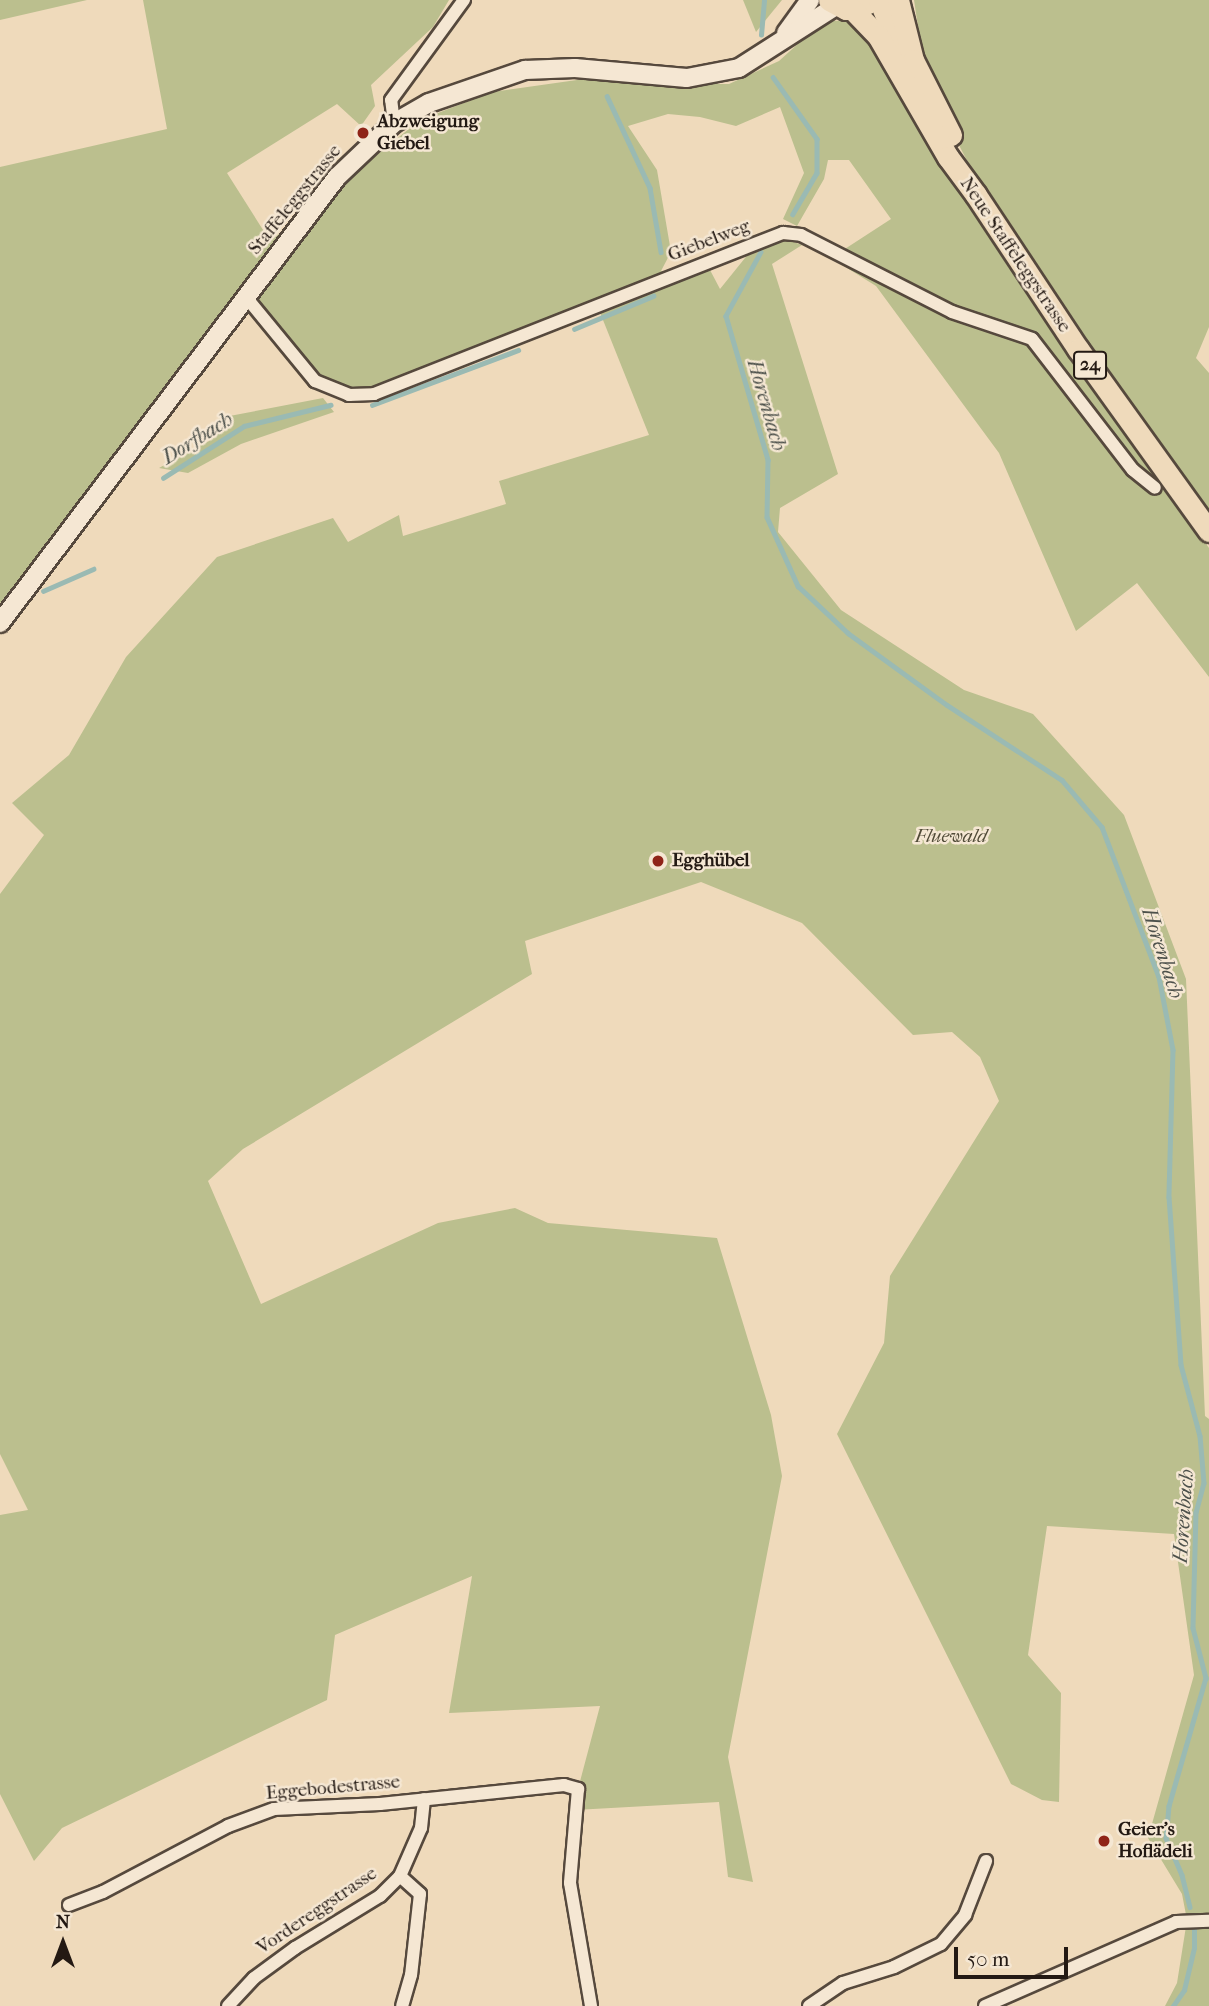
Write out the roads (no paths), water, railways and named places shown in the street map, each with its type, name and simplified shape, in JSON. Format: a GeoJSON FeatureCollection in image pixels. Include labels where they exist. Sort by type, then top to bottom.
{"type":"FeatureCollection","features":[{"type":"Feature","properties":{"kind":"main road","name":"24"},"geometry":{"type":"LineString","coordinates":[[879,0],[899,47],[913,60]]}},
{"type":"Feature","properties":{"kind":"main road","name":"24"},"geometry":{"type":"LineString","coordinates":[[898,0],[913,60],[960,152],[976,194]]}},
{"type":"Feature","properties":{"kind":"main road","name":"Neue Staffeleggstrasse"},"geometry":{"type":"LineString","coordinates":[[847,4],[878,36],[948,158],[976,194],[1078,349],[1209,531]]}},
{"type":"Feature","properties":{"kind":"street"},"geometry":{"type":"LineString","coordinates":[[394,123],[391,100],[464,0]]}},
{"type":"Feature","properties":{"kind":"street","name":"Staffeleggstrasse"},"geometry":{"type":"LineString","coordinates":[[769,50],[795,23],[810,0]]}},
{"type":"Feature","properties":{"kind":"street","name":"Staffeleggstrasse"},"geometry":{"type":"LineString","coordinates":[[3,613],[337,177],[394,123],[429,103],[525,70],[576,68],[665,77],[705,77],[739,68],[847,4]]}},
{"type":"Feature","properties":{"kind":"street","name":"Giebelweg"},"geometry":{"type":"LineString","coordinates":[[246,297],[315,381],[349,394],[374,394],[783,233],[802,235],[952,312],[1032,339],[1133,470],[1155,488]]}},
{"type":"Feature","properties":{"kind":"street","name":"Eggebodestrasse"},"geometry":{"type":"LineString","coordinates":[[69,1905],[103,1892],[252,1815],[293,1807],[424,1799],[564,1785],[578,1788],[570,1883],[591,2006]]}},
{"type":"Feature","properties":{"kind":"street","name":"Vordereggstrasse"},"geometry":{"type":"LineString","coordinates":[[228,2006],[254,1978],[295,1948],[380,1896],[400,1875],[421,1828],[424,1799]]}},
{"type":"Feature","properties":{"kind":"street"},"geometry":{"type":"LineString","coordinates":[[809,2006],[843,1983],[894,1967],[941,1944],[965,1915],[986,1861]]}},
{"type":"Feature","properties":{"kind":"street"},"geometry":{"type":"LineString","coordinates":[[400,1875],[420,1894],[411,1975],[402,2006]]}},
{"type":"Feature","properties":{"kind":"street"},"geometry":{"type":"LineString","coordinates":[[985,2006],[1175,1922],[1209,1921]]}},
{"type":"Feature","properties":{"kind":"waterway","name":"Horenbach"},"geometry":{"type":"LineString","coordinates":[[761,35],[764,0]]}},
{"type":"Feature","properties":{"kind":"waterway","name":"Horenbach"},"geometry":{"type":"LineString","coordinates":[[773,77],[817,139],[817,173],[793,214]]}},
{"type":"Feature","properties":{"kind":"waterway","name":"Dorfbach"},"geometry":{"type":"LineString","coordinates":[[607,96],[650,188],[661,252]]}},
{"type":"Feature","properties":{"kind":"waterway","name":"Horenbach"},"geometry":{"type":"LineString","coordinates":[[761,252],[726,316],[768,460],[767,517],[798,586],[848,633],[947,705],[1062,780],[1102,827],[1159,977],[1173,1050],[1169,1197],[1181,1365],[1200,1436],[1204,1483],[1196,1512],[1193,1628],[1206,1678],[1169,1806],[1166,1838],[1182,1875],[1190,1907]]}},
{"type":"Feature","properties":{"kind":"waterway","name":"Dorfbach"},"geometry":{"type":"LineString","coordinates":[[574,329],[653,296]]}},
{"type":"Feature","properties":{"kind":"waterway","name":"Dorfbach"},"geometry":{"type":"LineString","coordinates":[[372,405],[518,350]]}},
{"type":"Feature","properties":{"kind":"waterway","name":"Dorfbach"},"geometry":{"type":"LineString","coordinates":[[163,478],[244,426],[330,405]]}},
{"type":"Feature","properties":{"kind":"waterway","name":"Dorfbach"},"geometry":{"type":"LineString","coordinates":[[43,591],[93,569]]}},
{"type":"Feature","properties":{"kind":"waterway","name":"Horenbach"},"geometry":{"type":"LineString","coordinates":[[1173,2006],[1184,1990],[1194,1948],[1194,1929]]}},
{"type":"Feature","properties":{"kind":"place","name":"Abzweigung Giebel"},"geometry":{"type":"Point","coordinates":[363,133]}},
{"type":"Feature","properties":{"kind":"place","name":"Egghübel"},"geometry":{"type":"Point","coordinates":[658,861]}},
{"type":"Feature","properties":{"kind":"place","name":"Geier's Hoflädeli"},"geometry":{"type":"Point","coordinates":[1104,1841]}},
{"type":"Feature","properties":{"kind":"park label","name":"Fluewald"},"geometry":{"type":"Point","coordinates":[951,837]}}]}
